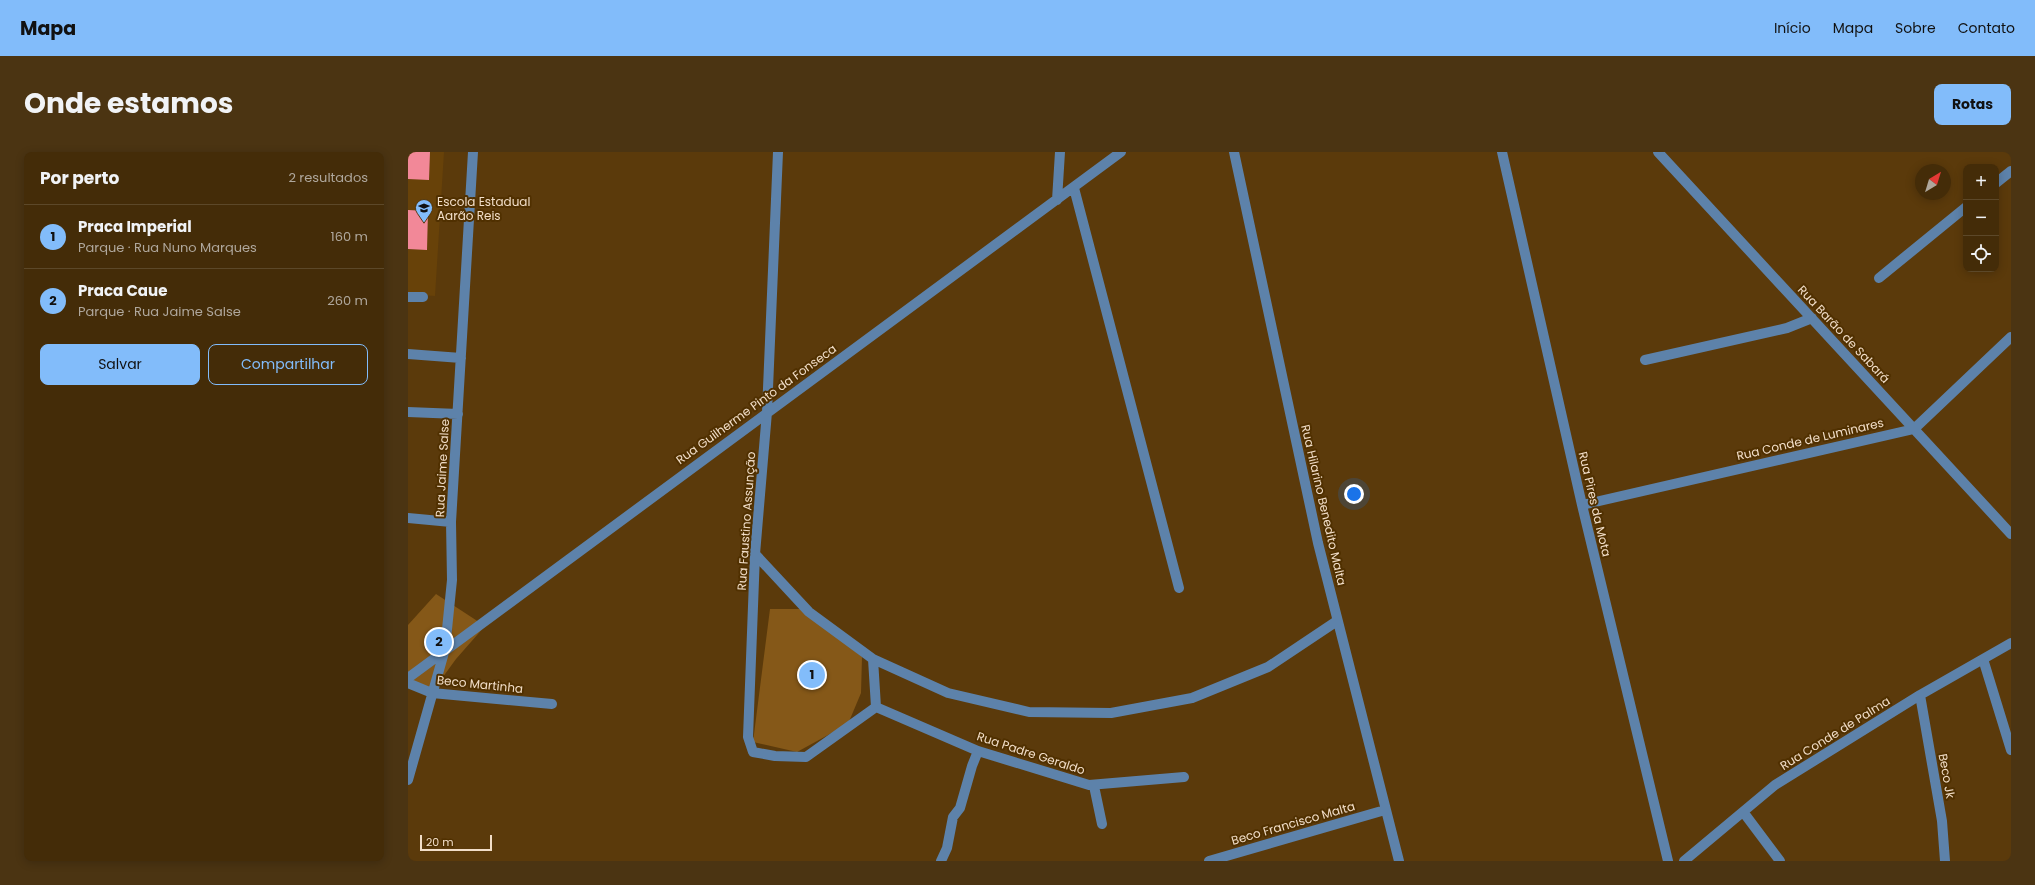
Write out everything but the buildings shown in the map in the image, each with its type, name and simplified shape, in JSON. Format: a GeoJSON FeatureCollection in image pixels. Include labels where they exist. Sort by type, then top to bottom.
{"type":"FeatureCollection","features":[{"type":"Feature","properties":{"kind":"street","name":"Rua Jaime Salse"},"geometry":{"type":"LineString","coordinates":[[408,780],[445,649],[452,580],[451,522],[473,152]]}},
{"type":"Feature","properties":{"kind":"street","name":"Rua Faustino Assunção"},"geometry":{"type":"LineString","coordinates":[[778,152],[767,412],[755,554],[748,737],[752,752],[775,756],[806,757],[876,707]]}},
{"type":"Feature","properties":{"kind":"street"},"geometry":{"type":"LineString","coordinates":[[1057,200],[1060,152]]}},
{"type":"Feature","properties":{"kind":"street","name":"Rua Guilherme Pinto da Fonseca"},"geometry":{"type":"LineString","coordinates":[[408,678],[445,649],[1121,152]]}},
{"type":"Feature","properties":{"kind":"street","name":"Rua Hilarino Benedito Malta"},"geometry":{"type":"LineString","coordinates":[[1234,152],[1337,621],[1398,861]]}},
{"type":"Feature","properties":{"kind":"street","name":"Rua Pires da Mota"},"geometry":{"type":"LineString","coordinates":[[1502,152],[1582,505],[1668,861]]}},
{"type":"Feature","properties":{"kind":"street","name":"Rua Barão de Sabará"},"geometry":{"type":"LineString","coordinates":[[1658,152],[2011,534]]}},
{"type":"Feature","properties":{"kind":"street"},"geometry":{"type":"LineString","coordinates":[[1999,180],[2011,170]]}},
{"type":"Feature","properties":{"kind":"street"},"geometry":{"type":"LineString","coordinates":[[1074,188],[1179,588]]}},
{"type":"Feature","properties":{"kind":"street"},"geometry":{"type":"LineString","coordinates":[[1879,278],[1963,209]]}},
{"type":"Feature","properties":{"kind":"street"},"geometry":{"type":"LineString","coordinates":[[408,296],[423,297]]}},
{"type":"Feature","properties":{"kind":"street"},"geometry":{"type":"LineString","coordinates":[[1645,360],[1787,328],[1812,318]]}},
{"type":"Feature","properties":{"kind":"street"},"geometry":{"type":"LineString","coordinates":[[1914,429],[2011,337]]}},
{"type":"Feature","properties":{"kind":"street"},"geometry":{"type":"LineString","coordinates":[[408,354],[461,358]]}},
{"type":"Feature","properties":{"kind":"street"},"geometry":{"type":"LineString","coordinates":[[408,412],[458,414]]}},
{"type":"Feature","properties":{"kind":"street","name":"Rua Conde de Luminares"},"geometry":{"type":"LineString","coordinates":[[1582,505],[1914,429]]}},
{"type":"Feature","properties":{"kind":"street"},"geometry":{"type":"LineString","coordinates":[[408,518],[451,522]]}},
{"type":"Feature","properties":{"kind":"street"},"geometry":{"type":"LineString","coordinates":[[755,554],[809,612],[873,659],[948,693],[1029,712],[1111,714],[1192,698],[1262,670],[1337,621]]}},
{"type":"Feature","properties":{"kind":"street","name":"Rua Conde de Palma"},"geometry":{"type":"LineString","coordinates":[[1684,861],[1744,813],[1775,785],[1920,695],[2011,643]]}},
{"type":"Feature","properties":{"kind":"street"},"geometry":{"type":"LineString","coordinates":[[873,659],[876,707]]}},
{"type":"Feature","properties":{"kind":"street"},"geometry":{"type":"LineString","coordinates":[[1983,659],[2011,750]]}},
{"type":"Feature","properties":{"kind":"street","name":"Beco Martinha"},"geometry":{"type":"LineString","coordinates":[[408,683],[432,693],[552,704]]}},
{"type":"Feature","properties":{"kind":"street","name":"Beco Jk"},"geometry":{"type":"LineString","coordinates":[[1920,695],[1942,821],[1945,861]]}},
{"type":"Feature","properties":{"kind":"street","name":"Rua Padre Geraldo"},"geometry":{"type":"LineString","coordinates":[[876,707],[978,751],[1094,786],[1184,777]]}},
{"type":"Feature","properties":{"kind":"street"},"geometry":{"type":"LineString","coordinates":[[941,861],[947,848],[953,817],[960,808],[972,766],[978,751]]}},
{"type":"Feature","properties":{"kind":"street"},"geometry":{"type":"LineString","coordinates":[[1094,786],[1102,824]]}},
{"type":"Feature","properties":{"kind":"street","name":"Beco Francisco Malta"},"geometry":{"type":"LineString","coordinates":[[1209,861],[1385,810]]}},
{"type":"Feature","properties":{"kind":"street"},"geometry":{"type":"LineString","coordinates":[[1744,813],[1780,861]]}},
{"type":"Feature","properties":{"kind":"shaded area","name":"Escola Estadual Aarão Reis"},"geometry":{"type":"Polygon","coordinates":[[[408,152],[444,152],[435,296],[408,294],[408,152]]]}},
{"type":"Feature","properties":{"kind":"shaded area"},"geometry":{"type":"Polygon","coordinates":[[[436,594],[485,626],[456,659],[432,692],[408,683],[408,625],[436,594]]]}},
{"type":"Feature","properties":{"kind":"shaded area"},"geometry":{"type":"Polygon","coordinates":[[[770,609],[805,609],[862,657],[861,693],[848,724],[797,752],[753,742],[770,609]]]}},
{"type":"Feature","properties":{"kind":"place","name":"Escola Estadual Aarão Reis"},"geometry":{"type":"Point","coordinates":[424,223]}},
{"type":"Feature","properties":{"kind":"place","name":"Praca Caue"},"geometry":{"type":"Point","coordinates":[439,642]}},
{"type":"Feature","properties":{"kind":"place","name":"Praca Imperial"},"geometry":{"type":"Point","coordinates":[812,675]}}]}
